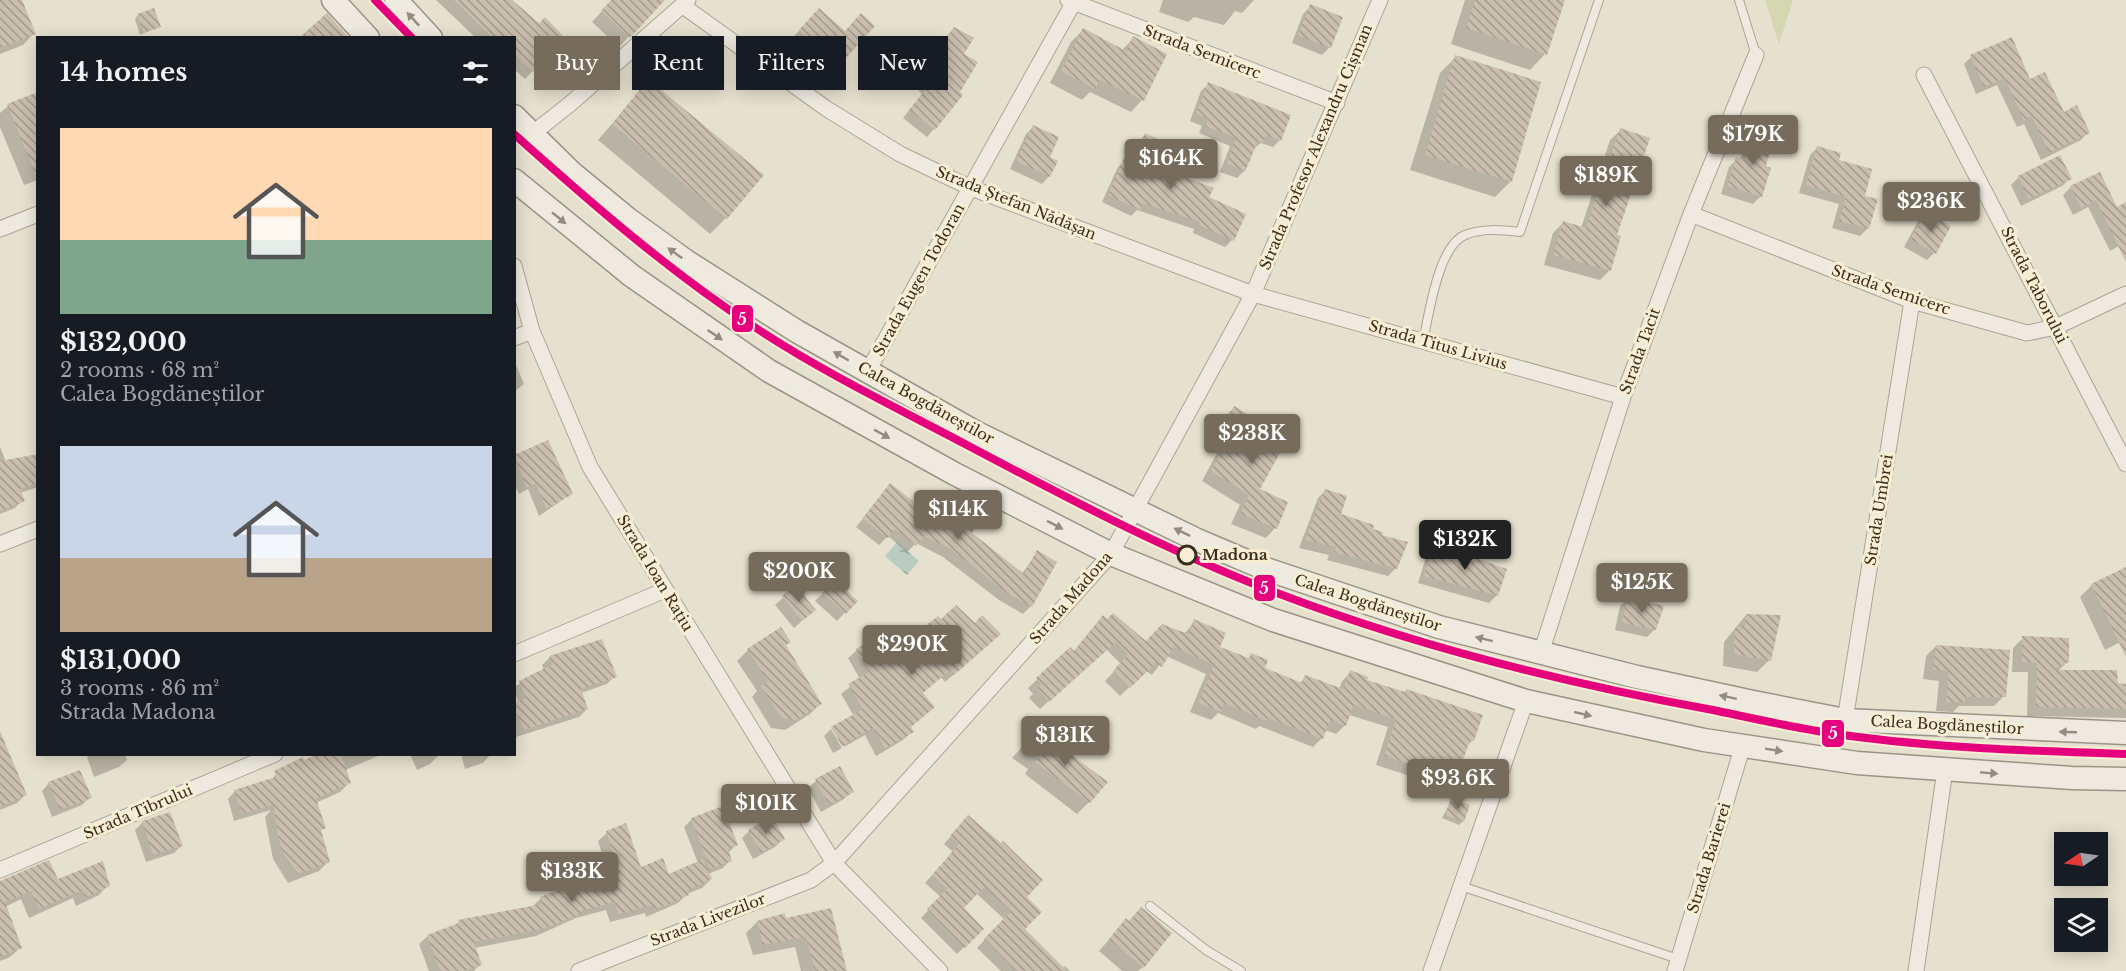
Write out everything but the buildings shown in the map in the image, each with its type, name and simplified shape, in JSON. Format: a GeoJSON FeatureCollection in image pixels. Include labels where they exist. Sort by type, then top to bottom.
{"type":"FeatureCollection","features":[{"type":"Feature","properties":{"kind":"main road"},"geometry":{"type":"LineString","coordinates":[[333,0],[366,36]]}},
{"type":"Feature","properties":{"kind":"main road"},"geometry":{"type":"LineString","coordinates":[[396,0],[429,36]]}},
{"type":"Feature","properties":{"kind":"main road","name":"Calea Bogdăneștilor"},"geometry":{"type":"LineString","coordinates":[[516,118],[580,180],[686,261],[798,332],[977,433],[1263,568],[1439,627],[1700,691],[1845,720],[2126,733]]}},
{"type":"Feature","properties":{"kind":"main road"},"geometry":{"type":"LineString","coordinates":[[516,182],[632,276],[769,371],[955,474],[1111,554],[1273,620],[1526,701],[1704,740],[1857,763],[1945,770],[2126,778]]}},
{"type":"Feature","properties":{"kind":"street","name":"Strada Profesor Alexandru Cișman"},"geometry":{"type":"LineString","coordinates":[[1253,294],[1380,0]]}},
{"type":"Feature","properties":{"kind":"street","name":"Strada Semicerc"},"geometry":{"type":"LineString","coordinates":[[1072,1],[1337,103]]}},
{"type":"Feature","properties":{"kind":"street","name":"Strada Eugen Todoran"},"geometry":{"type":"LineString","coordinates":[[868,371],[971,188],[1072,1]]}},
{"type":"Feature","properties":{"kind":"street","name":"Strada Ștefan Nădășan"},"geometry":{"type":"LineString","coordinates":[[683,2],[826,109],[900,154],[971,188],[1253,294]]}},
{"type":"Feature","properties":{"kind":"street"},"geometry":{"type":"LineString","coordinates":[[532,134],[683,2]]}},
{"type":"Feature","properties":{"kind":"street","name":"Strada Tacit"},"geometry":{"type":"LineString","coordinates":[[1541,653],[1623,397],[1691,214],[1756,55]]}},
{"type":"Feature","properties":{"kind":"street","name":"Strada Taborului"},"geometry":{"type":"LineString","coordinates":[[1924,75],[2126,464]]}},
{"type":"Feature","properties":{"kind":"street","name":"Strada Semicerc"},"geometry":{"type":"LineString","coordinates":[[1691,214],[1912,301],[2027,333],[2056,327],[2126,294]]}},
{"type":"Feature","properties":{"kind":"street"},"geometry":{"type":"LineString","coordinates":[[0,229],[36,215]]}},
{"type":"Feature","properties":{"kind":"street","name":"Strada Ioan Rațiu"},"geometry":{"type":"LineString","coordinates":[[516,273],[532,331],[590,467],[834,863],[940,971]]}},
{"type":"Feature","properties":{"kind":"street","name":"Strada Titus Livius"},"geometry":{"type":"LineString","coordinates":[[1253,294],[1623,397]]}},
{"type":"Feature","properties":{"kind":"street","name":"Strada Madona"},"geometry":{"type":"LineString","coordinates":[[834,863],[1111,554],[1253,294]]}},
{"type":"Feature","properties":{"kind":"street","name":"Strada Umbrei"},"geometry":{"type":"LineString","coordinates":[[1845,720],[1912,301]]}},
{"type":"Feature","properties":{"kind":"street"},"geometry":{"type":"LineString","coordinates":[[516,337],[532,331]]}},
{"type":"Feature","properties":{"kind":"street"},"geometry":{"type":"LineString","coordinates":[[0,544],[36,530]]}},
{"type":"Feature","properties":{"kind":"street"},"geometry":{"type":"LineString","coordinates":[[516,653],[665,590]]}},
{"type":"Feature","properties":{"kind":"street"},"geometry":{"type":"LineString","coordinates":[[1431,971],[1526,701]]}},
{"type":"Feature","properties":{"kind":"street","name":"Strada Barierei"},"geometry":{"type":"LineString","coordinates":[[1676,965],[1743,745]]}},
{"type":"Feature","properties":{"kind":"street","name":"Strada Tibrului"},"geometry":{"type":"LineString","coordinates":[[0,870],[270,756]]}},
{"type":"Feature","properties":{"kind":"street"},"geometry":{"type":"LineString","coordinates":[[1916,971],[1945,770]]}},
{"type":"Feature","properties":{"kind":"street","name":"Strada Livezilor"},"geometry":{"type":"LineString","coordinates":[[579,971],[811,880],[834,863]]}},
{"type":"Feature","properties":{"kind":"lane"},"geometry":{"type":"LineString","coordinates":[[1423,341],[1439,274],[1450,247],[1462,236],[1479,231],[1520,232],[1599,0]]}},
{"type":"Feature","properties":{"kind":"lane"},"geometry":{"type":"LineString","coordinates":[[1739,0],[1756,55]]}},
{"type":"Feature","properties":{"kind":"lane"},"geometry":{"type":"LineString","coordinates":[[1460,885],[1676,965]]}},
{"type":"Feature","properties":{"kind":"lane"},"geometry":{"type":"LineString","coordinates":[[1150,906],[1206,950],[1241,971]]}},
{"type":"Feature","properties":{"kind":"green space"},"geometry":{"type":"Polygon","coordinates":[[[1765,0],[1793,0],[1779,44],[1765,0]]]}},
{"type":"Feature","properties":{"kind":"water"},"geometry":{"type":"Polygon","coordinates":[[[897,542],[919,561],[907,575],[885,556],[897,542]]]}},
{"type":"Feature","properties":{"kind":"transit line","name":"5"},"geometry":{"type":"LineString","coordinates":[[375,0],[410,36]]}},
{"type":"Feature","properties":{"kind":"transit line","name":"5"},"geometry":{"type":"LineString","coordinates":[[516,136],[662,260],[724,306],[781,344],[859,389],[1080,504],[1197,560],[1277,593],[1384,630],[1492,662],[1602,688],[1794,727],[1827,733],[1949,746],[2126,754]]}},
{"type":"Feature","properties":{"kind":"place","name":"Madona"},"geometry":{"type":"Point","coordinates":[1187,555]}}]}
